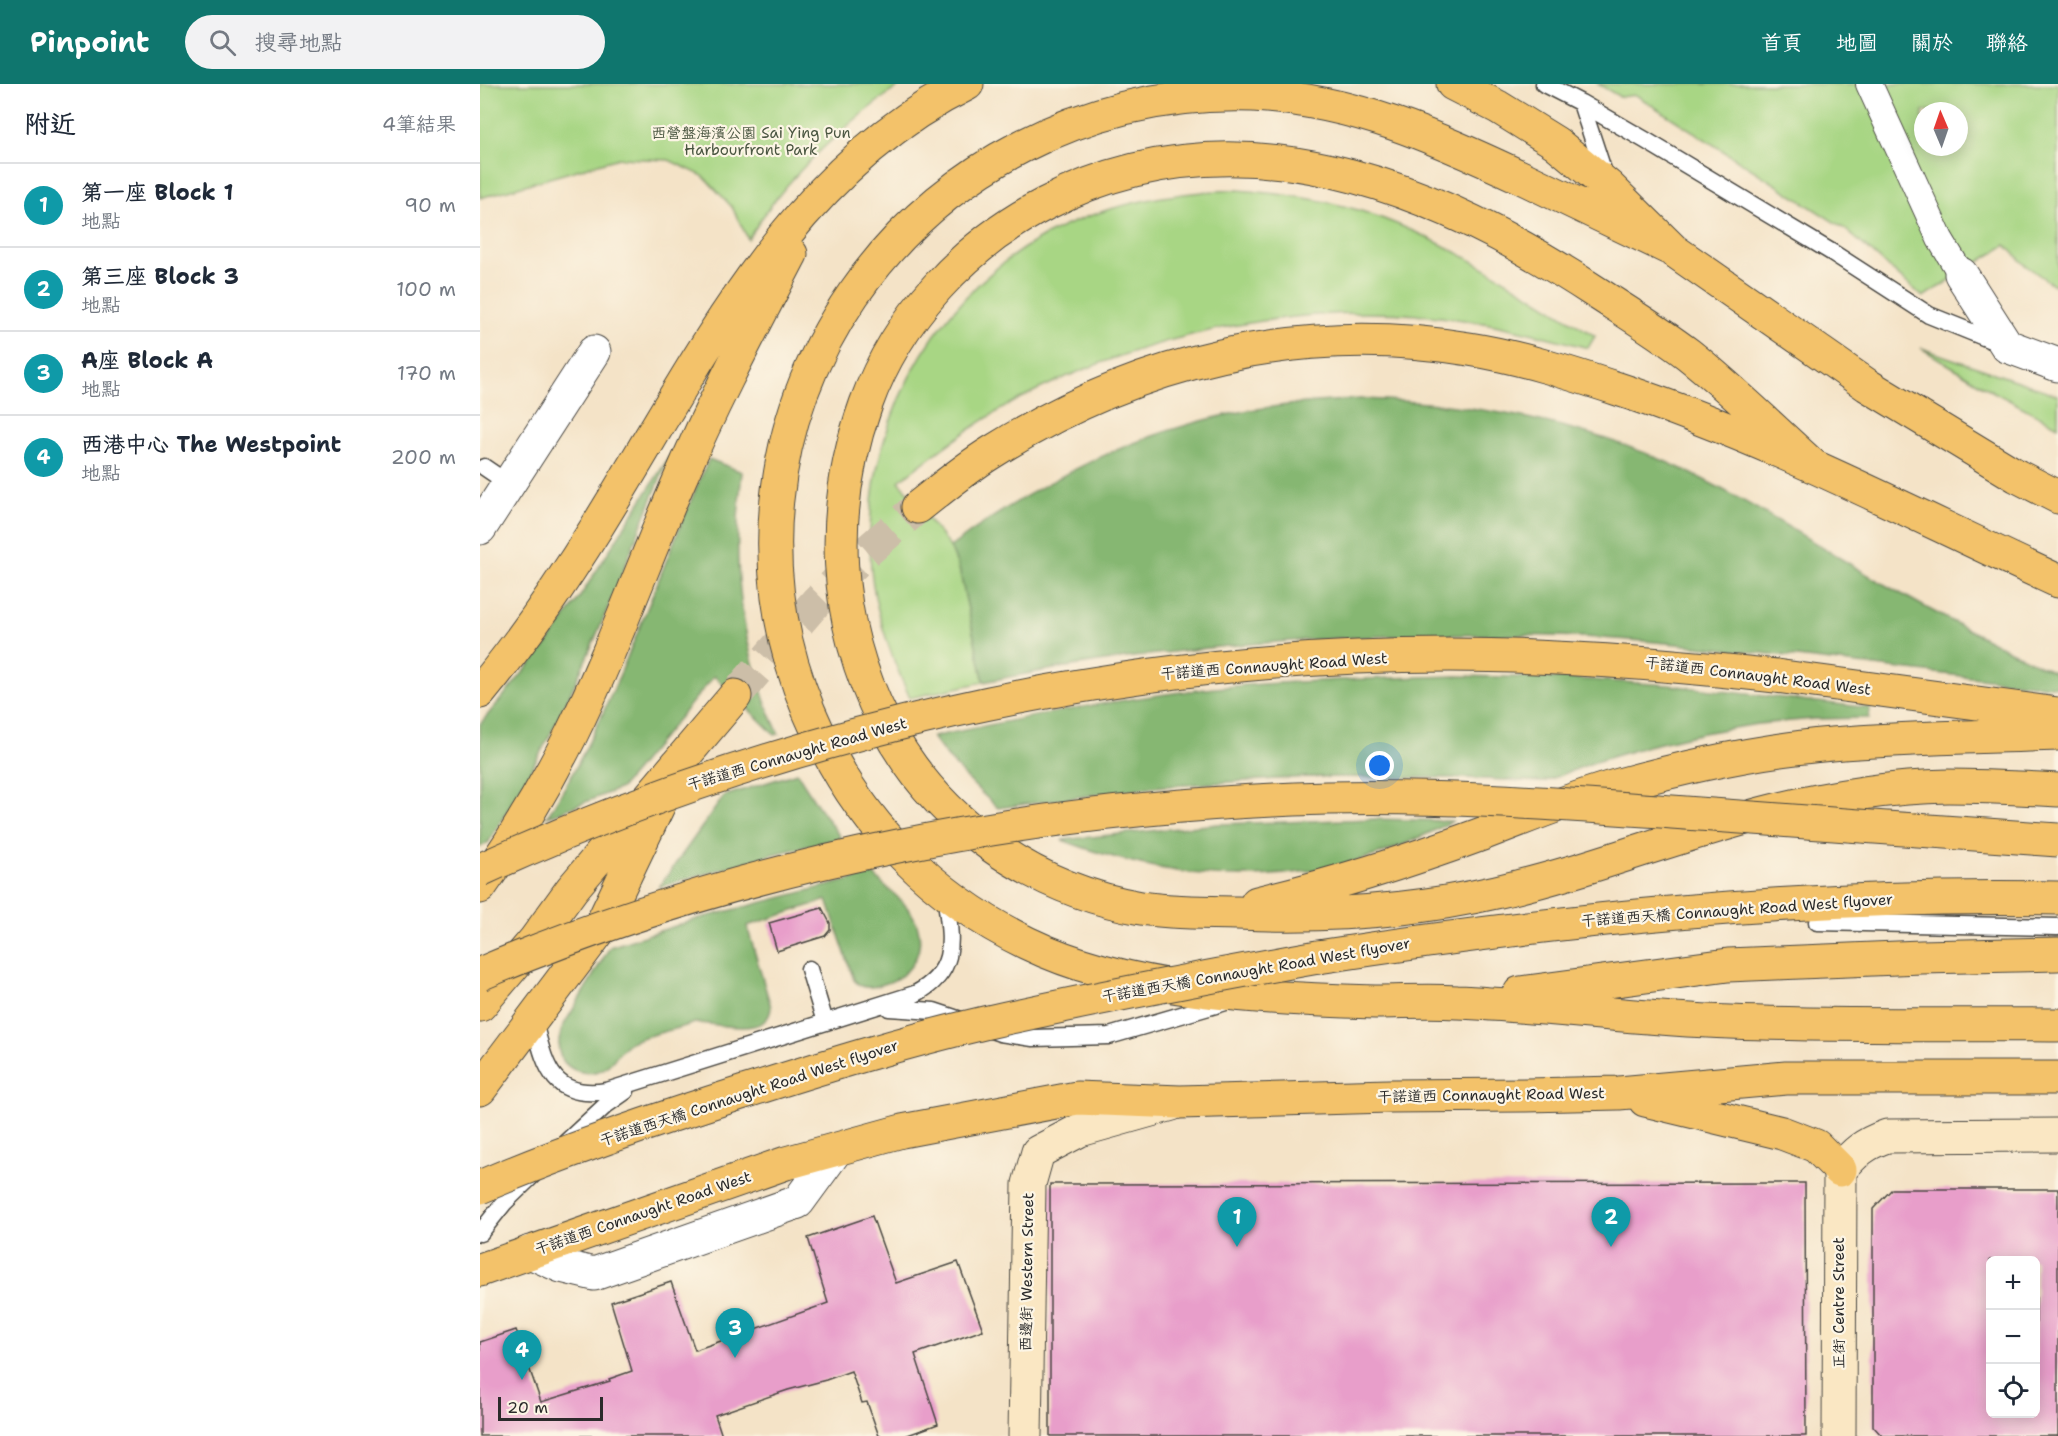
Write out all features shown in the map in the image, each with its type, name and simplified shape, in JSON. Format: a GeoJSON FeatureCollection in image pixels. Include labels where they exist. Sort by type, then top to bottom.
{"type":"FeatureCollection","features":[{"type":"Feature","properties":{"kind":"main road"},"geometry":{"type":"LineString","coordinates":[[480,692],[563,579],[696,362],[773,251],[824,190],[865,153],[908,120],[967,84]]}},
{"type":"Feature","properties":{"kind":"main road"},"geometry":{"type":"LineString","coordinates":[[1454,84],[1498,107],[1556,143],[1609,187],[1673,250]]}},
{"type":"Feature","properties":{"kind":"main road"},"geometry":{"type":"LineString","coordinates":[[2058,497],[2017,476],[1867,385],[1673,250],[1474,155],[1374,116],[1332,105],[1249,95],[1202,95],[1158,99],[1117,107],[1075,120],[1037,136],[998,156],[960,181],[898,235],[871,266],[839,314],[802,388],[791,426],[777,499],[776,538],[781,614],[798,685],[825,747],[851,792],[876,826],[908,861],[945,893],[985,921],[1072,962],[1130,977],[1184,987],[1315,1000],[1453,1001],[1727,1022],[2058,1025]]}},
{"type":"Feature","properties":{"kind":"main road"},"geometry":{"type":"LineString","coordinates":[[1811,464],[1695,360],[1669,340],[1567,273],[1485,226],[1439,205],[1367,179],[1305,165],[1236,157],[1171,163],[1107,177],[1066,193],[1028,212],[960,262],[929,296],[888,356],[871,390],[857,428],[848,462],[840,536],[841,573],[858,659],[872,696],[888,730],[907,761],[931,791],[958,819],[987,843],[1053,883],[1097,898],[1152,909],[1181,913],[1337,915],[1438,905],[1504,891],[1773,811],[1834,798],[1895,789],[1946,786],[2058,790]]}},
{"type":"Feature","properties":{"kind":"main road"},"geometry":{"type":"LineString","coordinates":[[480,887],[538,796],[571,734],[702,428],[824,190]]}},
{"type":"Feature","properties":{"kind":"main road"},"geometry":{"type":"LineString","coordinates":[[918,507],[989,453],[1018,436],[1067,409],[1114,388],[1163,371],[1213,357],[1263,347],[1315,341],[1419,342],[1471,349],[1521,360],[1672,408],[1811,464],[2057,578]]}},
{"type":"Feature","properties":{"kind":"main road","name":"干諾道西 Connaught Road West"},"geometry":{"type":"LineString","coordinates":[[480,870],[536,844],[657,796],[780,756],[927,717],[1013,698],[1120,679],[1240,665],[1339,658],[1448,655],[1558,657],[1656,663],[1776,676],[2058,714]]}},
{"type":"Feature","properties":{"kind":"main road"},"geometry":{"type":"LineString","coordinates":[[480,1005],[535,940],[572,889],[735,696]]}},
{"type":"Feature","properties":{"kind":"main road"},"geometry":{"type":"LineString","coordinates":[[1221,912],[1379,869],[1583,797],[1687,768],[1758,754],[1829,744],[1901,739],[2058,734]]}},
{"type":"Feature","properties":{"kind":"main road"},"geometry":{"type":"LineString","coordinates":[[480,1089],[598,932],[680,760]]}},
{"type":"Feature","properties":{"kind":"main road"},"geometry":{"type":"LineString","coordinates":[[480,974],[602,927],[780,874],[960,835],[1052,820],[1144,809],[1328,798],[1444,798],[2058,840]]}},
{"type":"Feature","properties":{"kind":"main road","name":"干諾道西天橋 Connaught Road West flyover"},"geometry":{"type":"LineString","coordinates":[[480,1187],[534,1163],[674,1114],[841,1061],[982,1024],[1149,987],[1317,957],[1436,939],[1661,913],[1912,899],[2058,898]]}},
{"type":"Feature","properties":{"kind":"main road"},"geometry":{"type":"LineString","coordinates":[[1453,1001],[1728,966],[1921,957],[2058,954]]}},
{"type":"Feature","properties":{"kind":"main road","name":"干諾道西 Connaught Road West"},"geometry":{"type":"LineString","coordinates":[[480,1270],[786,1163],[913,1129],[1077,1098],[1180,1102],[1377,1096],[1619,1093],[1786,1078],[2058,1078]]}},
{"type":"Feature","properties":{"kind":"main road"},"geometry":{"type":"LineString","coordinates":[[1619,1093],[1782,1133],[1816,1146],[1840,1170],[1855,1152],[1870,1142],[1887,1136],[2058,1135]]}},
{"type":"Feature","properties":{"kind":"main road","name":"西邊街 Western Street"},"geometry":{"type":"LineString","coordinates":[[1024,1436],[1029,1184],[1038,1152],[1080,1130],[1180,1102]]}},
{"type":"Feature","properties":{"kind":"main road","name":"正街 Centre Street"},"geometry":{"type":"LineString","coordinates":[[1839,1436],[1840,1170]]}},
{"type":"Feature","properties":{"kind":"street"},"geometry":{"type":"LineString","coordinates":[[1869,84],[1940,239],[2007,346],[2058,365]]}},
{"type":"Feature","properties":{"kind":"street"},"geometry":{"type":"LineString","coordinates":[[480,528],[496,476],[594,352]]}},
{"type":"Feature","properties":{"kind":"street"},"geometry":{"type":"LineString","coordinates":[[530,1252],[561,1266],[594,1274],[798,1202],[836,1150]]}},
{"type":"Feature","properties":{"kind":"lane"},"geometry":{"type":"LineString","coordinates":[[1544,84],[1581,103],[1833,253],[1929,315],[2007,346]]}},
{"type":"Feature","properties":{"kind":"lane"},"geometry":{"type":"LineString","coordinates":[[1581,103],[1609,187]]}},
{"type":"Feature","properties":{"kind":"lane"},"geometry":{"type":"LineString","coordinates":[[532,1017],[545,1064],[552,1076],[564,1086],[578,1092],[592,1094],[607,1091],[915,994],[927,988],[944,969],[951,945],[945,893]]}},
{"type":"Feature","properties":{"kind":"lane"},"geometry":{"type":"LineString","coordinates":[[1817,922],[2058,927]]}},
{"type":"Feature","properties":{"kind":"lane"},"geometry":{"type":"LineString","coordinates":[[809,969],[825,1022]]}},
{"type":"Feature","properties":{"kind":"lane"},"geometry":{"type":"LineString","coordinates":[[864,1010],[911,1008],[934,1011],[1000,1033],[1017,1036],[1109,1036],[1249,995]]}},
{"type":"Feature","properties":{"kind":"lane"},"geometry":{"type":"LineString","coordinates":[[480,1233],[504,1203],[588,1120],[645,1079]]}},
{"type":"Feature","properties":{"kind":"green space","name":"西營盤海濱公園 Sai Ying Pun Harbourfront Park"},"geometry":{"type":"Polygon","coordinates":[[[480,84],[902,84],[868,109],[818,153],[788,184],[748,239],[732,207],[703,176],[669,160],[619,158],[480,198],[480,84]]]}},
{"type":"Feature","properties":{"kind":"green space"},"geometry":{"type":"Polygon","coordinates":[[[1598,84],[2058,84],[2058,288],[2025,265],[2006,245],[1923,297],[1845,229],[1636,95],[1620,97],[1598,84]]]}},
{"type":"Feature","properties":{"kind":"green space"},"geometry":{"type":"Polygon","coordinates":[[[1236,190],[1282,194],[1328,202],[1390,221],[1451,249],[1595,336],[1588,348],[1491,324],[1421,315],[1364,313],[1307,316],[1251,323],[1195,334],[1140,349],[1087,368],[1017,400],[965,433],[899,481],[950,547],[959,568],[984,682],[910,698],[890,651],[876,602],[871,569],[870,519],[877,470],[890,423],[909,377],[935,335],[966,297],[1002,264],[1044,236],[1090,216],[1137,202],[1186,194],[1236,190]]]}},
{"type":"Feature","properties":{"kind":"green space"},"geometry":{"type":"Polygon","coordinates":[[[1921,348],[2058,395],[2058,426],[1992,391],[1921,348]]]}},
{"type":"Feature","properties":{"kind":"green space"},"geometry":{"type":"Polygon","coordinates":[[[1361,399],[1438,404],[1514,415],[1589,434],[1662,460],[1745,502],[1924,606],[2058,674],[2058,687],[1643,641],[1585,637],[1484,635],[1412,635],[1269,642],[1126,658],[984,682],[959,568],[950,547],[1055,479],[1130,444],[1169,430],[1251,410],[1361,399]]]}},
{"type":"Feature","properties":{"kind":"green space"},"geometry":{"type":"Polygon","coordinates":[[[669,457],[600,628],[570,695],[514,800],[488,843],[480,847],[480,724],[548,643],[669,457]]]}},
{"type":"Feature","properties":{"kind":"green space"},"geometry":{"type":"Polygon","coordinates":[[[709,459],[742,472],[738,539],[742,606],[755,671],[779,734],[775,735],[714,676],[621,788],[547,817],[572,775],[615,687],[709,459]]]}},
{"type":"Feature","properties":{"kind":"green space"},"geometry":{"type":"Polygon","coordinates":[[[1456,676],[1562,678],[1668,685],[1870,708],[1869,718],[1814,719],[1758,724],[1703,733],[1595,762],[1543,782],[1465,778],[1308,777],[1152,787],[998,808],[963,774],[932,737],[1089,706],[1207,689],[1299,682],[1456,676]]]}},
{"type":"Feature","properties":{"kind":"green space"},"geometry":{"type":"Polygon","coordinates":[[[797,773],[841,838],[774,854],[659,887],[724,796],[797,773]]]}},
{"type":"Feature","properties":{"kind":"green space"},"geometry":{"type":"Polygon","coordinates":[[[1375,819],[1453,821],[1412,841],[1370,857],[1330,867],[1252,876],[1176,871],[1139,864],[1062,840],[1218,824],[1375,819]]]}},
{"type":"Feature","properties":{"kind":"green space"},"geometry":{"type":"Polygon","coordinates":[[[873,874],[908,908],[919,933],[918,952],[914,961],[909,969],[894,980],[868,987],[854,980],[827,900],[747,926],[771,1007],[768,1017],[761,1023],[740,1027],[695,1023],[647,1036],[629,1043],[607,1066],[596,1072],[576,1070],[561,1058],[558,1045],[562,1028],[610,947],[697,919],[873,874]]]}},
{"type":"Feature","properties":{"kind":"building"},"geometry":{"type":"Polygon","coordinates":[[[822,908],[830,923],[830,930],[825,936],[777,951],[769,923],[822,908]]]}},
{"type":"Feature","properties":{"kind":"building"},"geometry":{"type":"Polygon","coordinates":[[[1805,1183],[1806,1436],[1050,1436],[1050,1184],[1805,1183]]]}},
{"type":"Feature","properties":{"kind":"building"},"geometry":{"type":"Polygon","coordinates":[[[1892,1189],[2058,1189],[2058,1436],[1882,1436],[1873,1426],[1873,1209],[1892,1189]]]}},
{"type":"Feature","properties":{"kind":"building"},"geometry":{"type":"Polygon","coordinates":[[[872,1216],[896,1283],[958,1262],[983,1330],[915,1354],[938,1424],[905,1436],[879,1436],[867,1402],[862,1403],[851,1371],[715,1415],[722,1436],[480,1436],[480,1342],[516,1330],[541,1402],[610,1381],[609,1379],[632,1371],[611,1302],[671,1282],[695,1350],[828,1303],[808,1238],[872,1216]]]}},
{"type":"Feature","properties":{"kind":"tunnel"},"geometry":{"type":"LineString","coordinates":[[735,696],[816,602],[865,553],[918,507]]}},
{"type":"Feature","properties":{"kind":"place","name":"第一座 Block 1"},"geometry":{"type":"Point","coordinates":[1237,1247]}},
{"type":"Feature","properties":{"kind":"place","name":"第三座 Block 3"},"geometry":{"type":"Point","coordinates":[1611,1247]}},
{"type":"Feature","properties":{"kind":"place","name":"A座 Block A"},"geometry":{"type":"Point","coordinates":[735,1358]}},
{"type":"Feature","properties":{"kind":"place","name":"西港中心 The Westpoint"},"geometry":{"type":"Point","coordinates":[522,1380]}}]}
